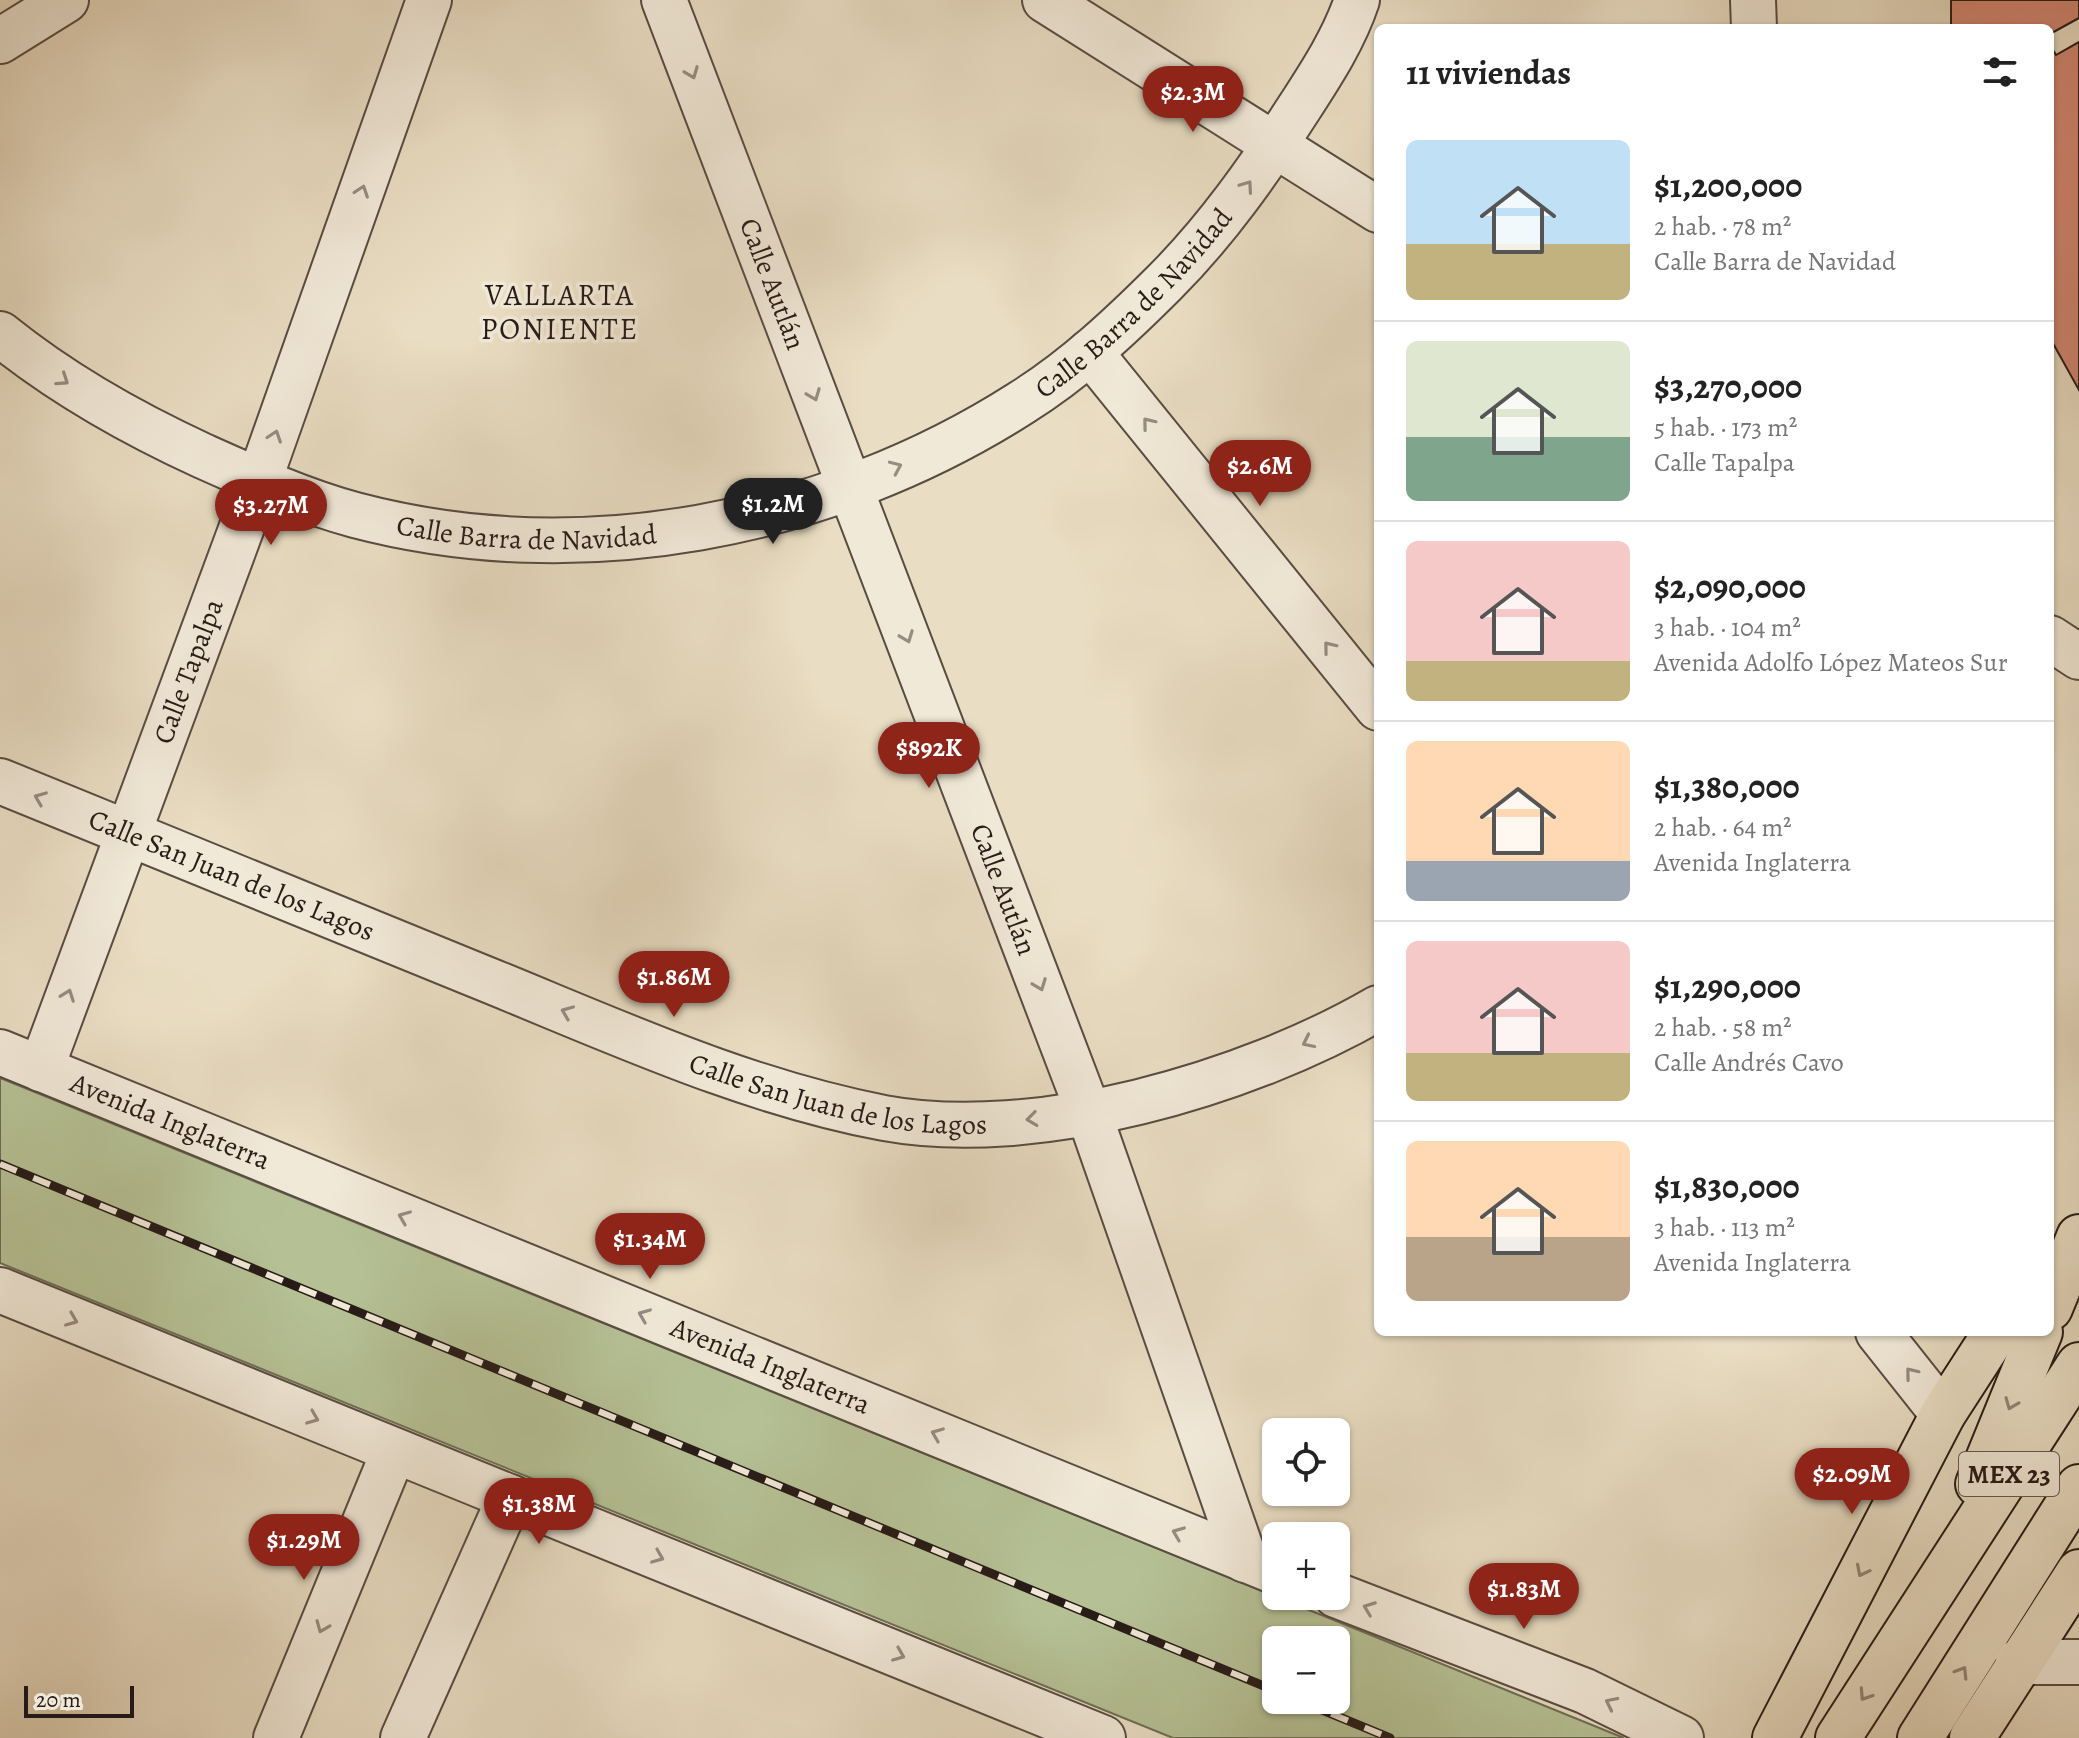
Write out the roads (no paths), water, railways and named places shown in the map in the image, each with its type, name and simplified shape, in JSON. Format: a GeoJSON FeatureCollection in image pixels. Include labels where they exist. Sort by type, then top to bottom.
{"type":"FeatureCollection","features":[{"type":"Feature","properties":{"kind":"main road"},"geometry":{"type":"LineString","coordinates":[[2054,1243],[2079,1204]]}},
{"type":"Feature","properties":{"kind":"main road"},"geometry":{"type":"LineString","coordinates":[[2054,1298],[2079,1237]]}},
{"type":"Feature","properties":{"kind":"main road"},"geometry":{"type":"LineString","coordinates":[[1775,1738],[1943,1414],[1993,1336]]}},
{"type":"Feature","properties":{"kind":"main road"},"geometry":{"type":"LineString","coordinates":[[1938,1583],[2038,1336]]}},
{"type":"Feature","properties":{"kind":"main road","name":"MEX 23"},"geometry":{"type":"LineString","coordinates":[[1838,1738],[2079,1365]]}},
{"type":"Feature","properties":{"kind":"main road","name":"MEX 23"},"geometry":{"type":"LineString","coordinates":[[1920,1738],[2079,1487]]}},
{"type":"Feature","properties":{"kind":"main road"},"geometry":{"type":"LineString","coordinates":[[2040,1549],[2079,1502]]}},
{"type":"Feature","properties":{"kind":"main road"},"geometry":{"type":"LineString","coordinates":[[1972,1738],[2018,1662],[2079,1572]]}},
{"type":"Feature","properties":{"kind":"street"},"geometry":{"type":"LineString","coordinates":[[0,41],[66,0]]}},
{"type":"Feature","properties":{"kind":"street","name":"Calle Tapalpa"},"geometry":{"type":"LineString","coordinates":[[41,1069],[259,481],[429,0]]}},
{"type":"Feature","properties":{"kind":"street","name":"Calle Autlán"},"geometry":{"type":"LineString","coordinates":[[664,0],[1261,1566]]}},
{"type":"Feature","properties":{"kind":"street"},"geometry":{"type":"LineString","coordinates":[[1045,0],[1374,208]]}},
{"type":"Feature","properties":{"kind":"street","name":"Calle Barra de Navidad"},"geometry":{"type":"LineString","coordinates":[[0,334],[105,407],[259,481],[355,515],[455,533],[563,541],[670,535],[753,516],[850,488],[953,441],[1022,402],[1090,352],[1193,254],[1275,146],[1320,75],[1357,0]]}},
{"type":"Feature","properties":{"kind":"street"},"geometry":{"type":"LineString","coordinates":[[1753,0],[1754,24]]}},
{"type":"Feature","properties":{"kind":"street"},"geometry":{"type":"LineString","coordinates":[[1090,352],[1374,703]]}},
{"type":"Feature","properties":{"kind":"street"},"geometry":{"type":"LineString","coordinates":[[2054,641],[2079,657]]}},
{"type":"Feature","properties":{"kind":"street","name":"Calle San Juan de los Lagos"},"geometry":{"type":"LineString","coordinates":[[0,781],[732,1079],[889,1119],[968,1124],[1027,1121],[1160,1096],[1258,1067],[1374,1010]]}},
{"type":"Feature","properties":{"kind":"street","name":"Avenida Inglaterra"},"geometry":{"type":"LineString","coordinates":[[0,1052],[1261,1566]]}},
{"type":"Feature","properties":{"kind":"street"},"geometry":{"type":"LineString","coordinates":[[0,1290],[1103,1738]]}},
{"type":"Feature","properties":{"kind":"street"},"geometry":{"type":"LineString","coordinates":[[1881,1336],[1943,1414]]}},
{"type":"Feature","properties":{"kind":"street"},"geometry":{"type":"LineString","coordinates":[[276,1738],[394,1451]]}},
{"type":"Feature","properties":{"kind":"street"},"geometry":{"type":"LineString","coordinates":[[403,1738],[510,1497]]}},
{"type":"Feature","properties":{"kind":"street"},"geometry":{"type":"LineString","coordinates":[[1350,1600],[1585,1691],[1681,1738]]}},
{"type":"Feature","properties":{"kind":"street"},"geometry":{"type":"LineString","coordinates":[[2018,1662],[2079,1662]]}},
{"type":"Feature","properties":{"kind":"railway"},"geometry":{"type":"LineString","coordinates":[[0,1164],[1262,1685]]}},
{"type":"Feature","properties":{"kind":"railway"},"geometry":{"type":"LineString","coordinates":[[1332,1714],[1390,1738]]}},
{"type":"Feature","properties":{"kind":"district","name":"VALLARTA PONIENTE"},"geometry":{"type":"Point","coordinates":[560,312]}}]}
